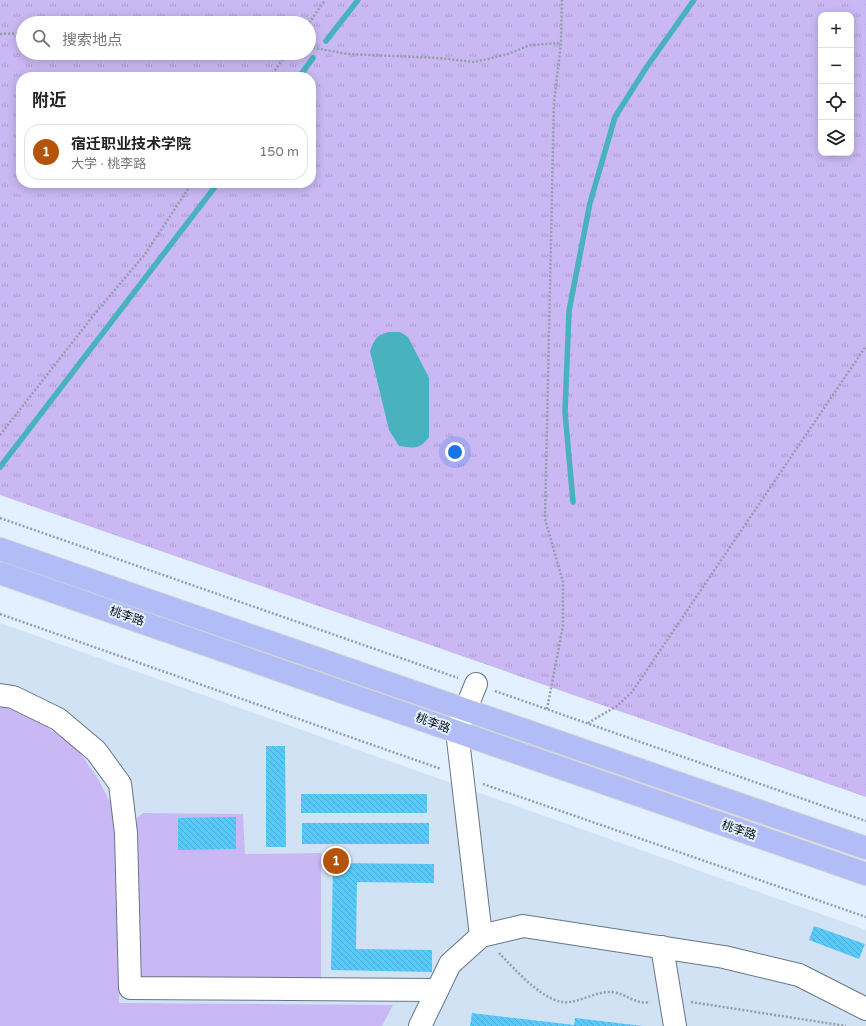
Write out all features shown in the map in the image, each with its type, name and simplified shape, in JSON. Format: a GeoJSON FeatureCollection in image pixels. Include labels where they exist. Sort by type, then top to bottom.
{"type":"FeatureCollection","features":[{"type":"Feature","properties":{"kind":"main road","name":"桃李路"},"geometry":{"type":"LineString","coordinates":[[0,550],[866,848]]}},
{"type":"Feature","properties":{"kind":"main road","name":"桃李路"},"geometry":{"type":"LineString","coordinates":[[0,573],[866,874]]}},
{"type":"Feature","properties":{"kind":"lane"},"geometry":{"type":"LineString","coordinates":[[476,684],[457,731],[482,936]]}},
{"type":"Feature","properties":{"kind":"lane"},"geometry":{"type":"LineString","coordinates":[[0,695],[14,697],[58,719],[96,751],[120,784],[126,833],[130,988],[437,990]]}},
{"type":"Feature","properties":{"kind":"lane"},"geometry":{"type":"LineString","coordinates":[[420,1026],[450,964],[482,936],[523,926],[724,957],[798,975],[866,1009]]}},
{"type":"Feature","properties":{"kind":"lane"},"geometry":{"type":"LineString","coordinates":[[662,947],[675,1026]]}},
{"type":"Feature","properties":{"kind":"path"},"geometry":{"type":"LineString","coordinates":[[314,16],[325,0]]}},
{"type":"Feature","properties":{"kind":"path"},"geometry":{"type":"LineString","coordinates":[[547,709],[563,626],[563,582],[545,519],[554,102],[561,43],[562,0]]}},
{"type":"Feature","properties":{"kind":"path"},"geometry":{"type":"LineString","coordinates":[[0,34],[16,33]]}},
{"type":"Feature","properties":{"kind":"path"},"geometry":{"type":"LineString","coordinates":[[316,47],[348,54],[439,58],[475,62],[508,54],[530,45],[561,43]]}},
{"type":"Feature","properties":{"kind":"path"},"geometry":{"type":"LineString","coordinates":[[274,72],[282,60]]}},
{"type":"Feature","properties":{"kind":"path"},"geometry":{"type":"LineString","coordinates":[[0,435],[97,311],[145,254],[189,188]]}},
{"type":"Feature","properties":{"kind":"path"},"geometry":{"type":"LineString","coordinates":[[588,724],[617,706],[632,692],[866,346]]}},
{"type":"Feature","properties":{"kind":"path"},"geometry":{"type":"LineString","coordinates":[[0,518],[866,821]]}},
{"type":"Feature","properties":{"kind":"path"},"geometry":{"type":"LineString","coordinates":[[0,614],[462,777],[866,917]]}},
{"type":"Feature","properties":{"kind":"shaded area"},"geometry":{"type":"Polygon","coordinates":[[[0,623],[866,930],[866,1026],[0,1026],[0,623]]]}},
{"type":"Feature","properties":{"kind":"green space"},"geometry":{"type":"Polygon","coordinates":[[[0,0],[866,0],[866,797],[0,495],[0,0]]]}},
{"type":"Feature","properties":{"kind":"green space"},"geometry":{"type":"Polygon","coordinates":[[[0,704],[39,722],[76,747],[98,779],[117,815],[119,1003],[393,1005],[382,1026],[0,1026],[0,704]]]}},
{"type":"Feature","properties":{"kind":"green space"},"geometry":{"type":"Polygon","coordinates":[[[143,813],[243,814],[245,854],[321,853],[321,978],[141,977],[136,971],[136,823],[137,818],[143,813]]]}},
{"type":"Feature","properties":{"kind":"water"},"geometry":{"type":"Polygon","coordinates":[[[388,332],[400,332],[408,337],[429,378],[429,437],[426,441],[416,447],[399,446],[389,430],[370,351],[376,338],[388,332]]]}},
{"type":"Feature","properties":{"kind":"building"},"geometry":{"type":"Polygon","coordinates":[[[266,746],[285,746],[286,847],[266,847],[266,746]]]}},
{"type":"Feature","properties":{"kind":"building"},"geometry":{"type":"Polygon","coordinates":[[[301,794],[427,794],[427,813],[301,813],[301,794]]]}},
{"type":"Feature","properties":{"kind":"building"},"geometry":{"type":"Polygon","coordinates":[[[236,817],[236,849],[178,850],[178,818],[236,817]]]}},
{"type":"Feature","properties":{"kind":"building"},"geometry":{"type":"Polygon","coordinates":[[[302,823],[429,823],[429,844],[302,844],[302,823]]]}},
{"type":"Feature","properties":{"kind":"building"},"geometry":{"type":"Polygon","coordinates":[[[333,863],[434,864],[434,883],[357,882],[356,949],[432,950],[432,972],[331,970],[333,863]]]}},
{"type":"Feature","properties":{"kind":"building"},"geometry":{"type":"Polygon","coordinates":[[[814,926],[865,944],[859,959],[809,940],[814,926]]]}},
{"type":"Feature","properties":{"kind":"building"},"geometry":{"type":"Polygon","coordinates":[[[472,1013],[574,1025],[575,1018],[643,1026],[470,1026],[472,1013]]]}},
{"type":"Feature","properties":{"kind":"waterway"},"geometry":{"type":"LineString","coordinates":[[326,41],[358,0]]}},
{"type":"Feature","properties":{"kind":"waterway"},"geometry":{"type":"LineString","coordinates":[[573,502],[565,412],[569,311],[590,203],[615,117],[646,68],[694,0]]}},
{"type":"Feature","properties":{"kind":"waterway"},"geometry":{"type":"LineString","coordinates":[[303,72],[312,60]]}},
{"type":"Feature","properties":{"kind":"waterway"},"geometry":{"type":"LineString","coordinates":[[0,467],[214,188]]}},
{"type":"Feature","properties":{"kind":"place","name":"宿迁职业技术学院"},"geometry":{"type":"Point","coordinates":[336,861]}}]}
